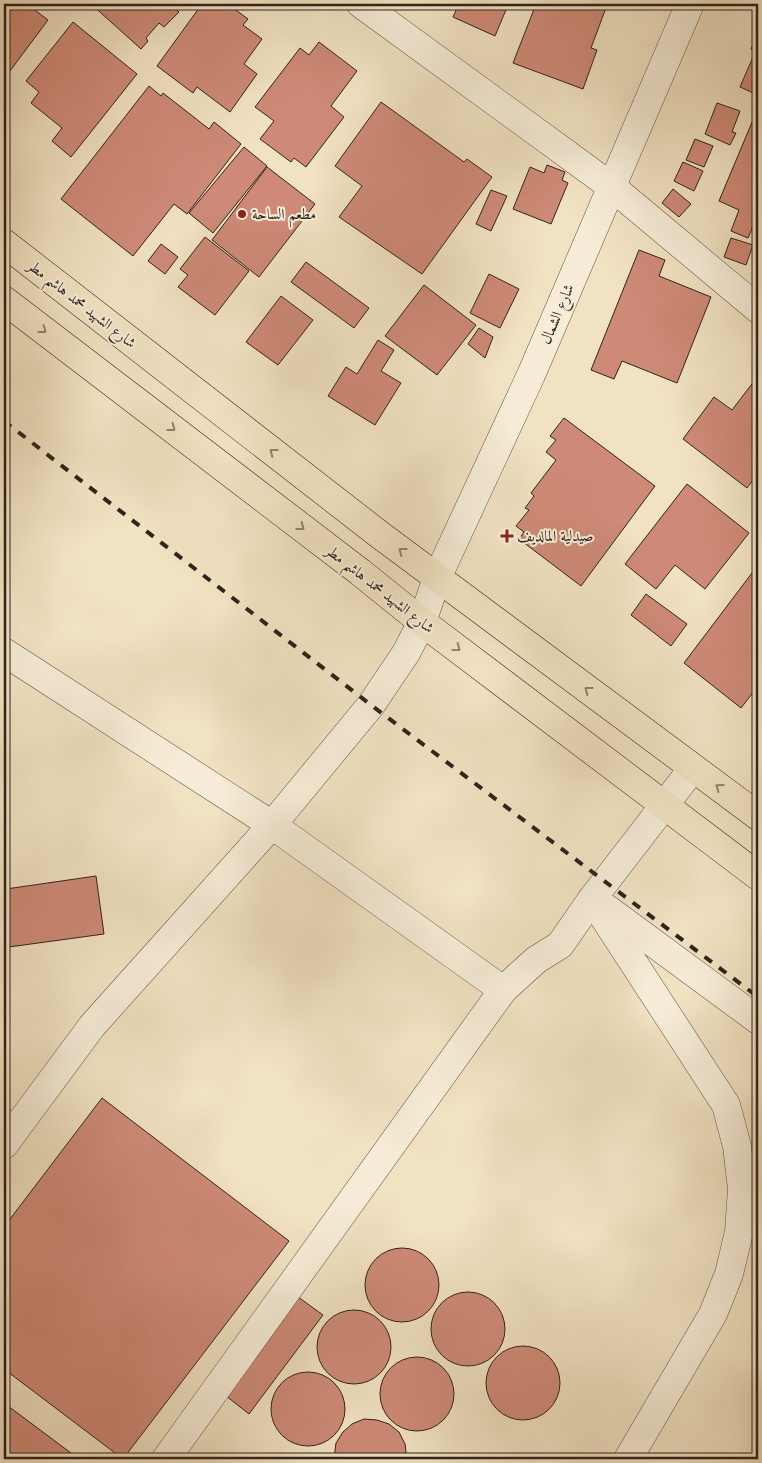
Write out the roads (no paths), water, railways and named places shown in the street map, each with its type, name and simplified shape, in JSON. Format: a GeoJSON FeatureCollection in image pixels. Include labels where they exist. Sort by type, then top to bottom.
{"type":"FeatureCollection","features":[{"type":"Feature","properties":{"kind":"main road","name":"شارع الشهيد محمد هاشم مطر"},"geometry":{"type":"LineString","coordinates":[[4,243],[437,578],[758,816]]}},
{"type":"Feature","properties":{"kind":"main road","name":"شارع الشهيد محمد هاشم مطر"},"geometry":{"type":"LineString","coordinates":[[4,300],[352,566],[422,622],[758,876]]}},
{"type":"Feature","properties":{"kind":"street","name":"شارع الشمال"},"geometry":{"type":"LineString","coordinates":[[4,1145],[92,1026],[272,825],[371,705],[406,653],[422,622],[437,578],[531,375],[690,4]]}},
{"type":"Feature","properties":{"kind":"street"},"geometry":{"type":"LineString","coordinates":[[371,7],[612,187],[758,309]]}},
{"type":"Feature","properties":{"kind":"street"},"geometry":{"type":"LineString","coordinates":[[4,652],[272,825],[503,990]]}},
{"type":"Feature","properties":{"kind":"street"},"geometry":{"type":"LineString","coordinates":[[166,1459],[503,990],[536,960],[560,945],[592,898],[693,768]]}},
{"type":"Feature","properties":{"kind":"street"},"geometry":{"type":"LineString","coordinates":[[592,898],[758,1020]]}},
{"type":"Feature","properties":{"kind":"street"},"geometry":{"type":"LineString","coordinates":[[592,898],[726,1105],[737,1146],[742,1189],[739,1232],[729,1274],[713,1314],[628,1459]]}},
{"type":"Feature","properties":{"kind":"railway"},"geometry":{"type":"LineString","coordinates":[[4,421],[371,705],[758,997]]}},
{"type":"Feature","properties":{"kind":"place","name":"مطعم الساحة"},"geometry":{"type":"Point","coordinates":[242,214]}},
{"type":"Feature","properties":{"kind":"place","name":"صيدلية المالديف"},"geometry":{"type":"Point","coordinates":[507,536]}}]}
